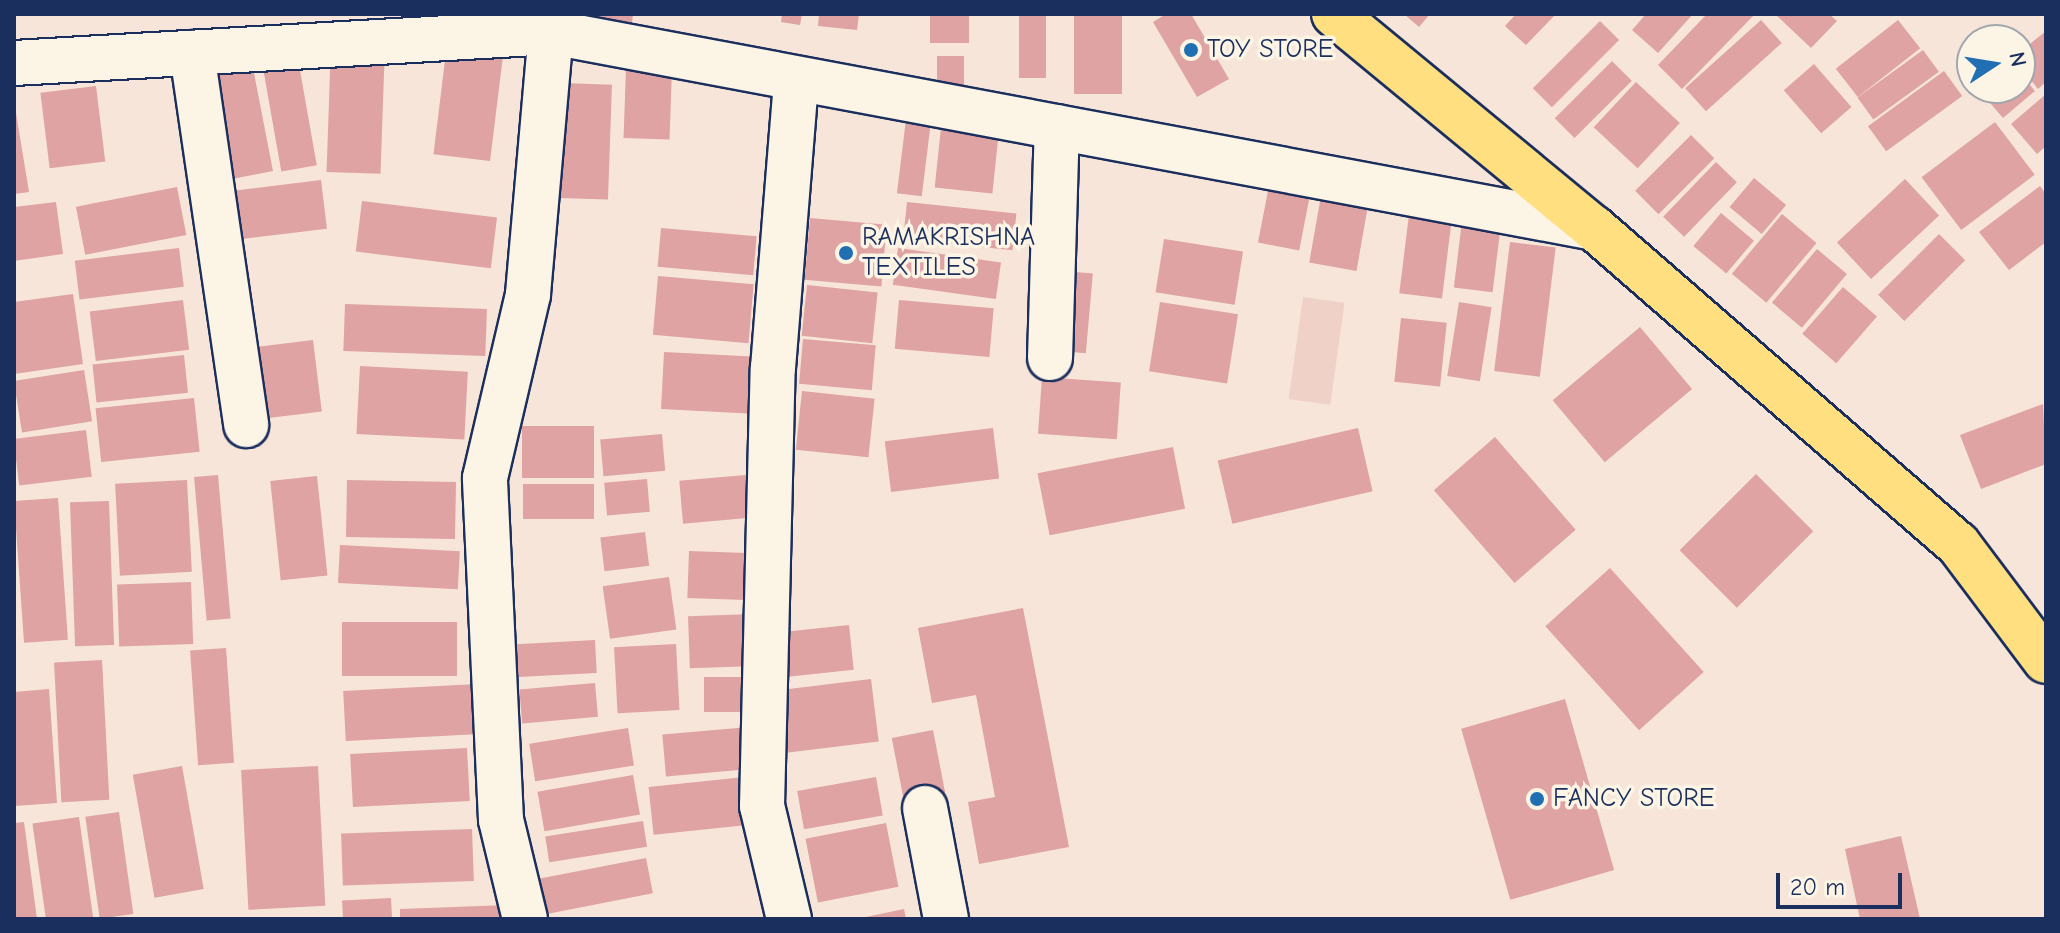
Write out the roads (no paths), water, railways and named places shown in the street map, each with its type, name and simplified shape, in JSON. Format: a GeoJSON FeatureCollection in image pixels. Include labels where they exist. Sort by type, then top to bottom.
{"type":"FeatureCollection","features":[{"type":"Feature","properties":{"kind":"main road"},"geometry":{"type":"LineString","coordinates":[[1334,14],[1594,228],[1958,544],[2046,661]]}},
{"type":"Feature","properties":{"kind":"street"},"geometry":{"type":"LineString","coordinates":[[14,63],[551,32],[1594,228]]}},
{"type":"Feature","properties":{"kind":"street"},"geometry":{"type":"LineString","coordinates":[[525,919],[501,820],[485,478],[528,294],[551,32]]}},
{"type":"Feature","properties":{"kind":"street"},"geometry":{"type":"LineString","coordinates":[[192,53],[246,425]]}},
{"type":"Feature","properties":{"kind":"street"},"geometry":{"type":"LineString","coordinates":[[789,919],[762,806],[773,368],[796,79]]}},
{"type":"Feature","properties":{"kind":"street"},"geometry":{"type":"LineString","coordinates":[[1050,358],[1057,127]]}},
{"type":"Feature","properties":{"kind":"street"},"geometry":{"type":"LineString","coordinates":[[925,808],[946,919]]}},
{"type":"Feature","properties":{"kind":"place","name":"TOY STORE"},"geometry":{"type":"Point","coordinates":[1191,50]}},
{"type":"Feature","properties":{"kind":"place","name":"RAMAKRISHNA TEXTILES"},"geometry":{"type":"Point","coordinates":[846,253]}},
{"type":"Feature","properties":{"kind":"place","name":"FANCY STORE"},"geometry":{"type":"Point","coordinates":[1537,799]}}]}
